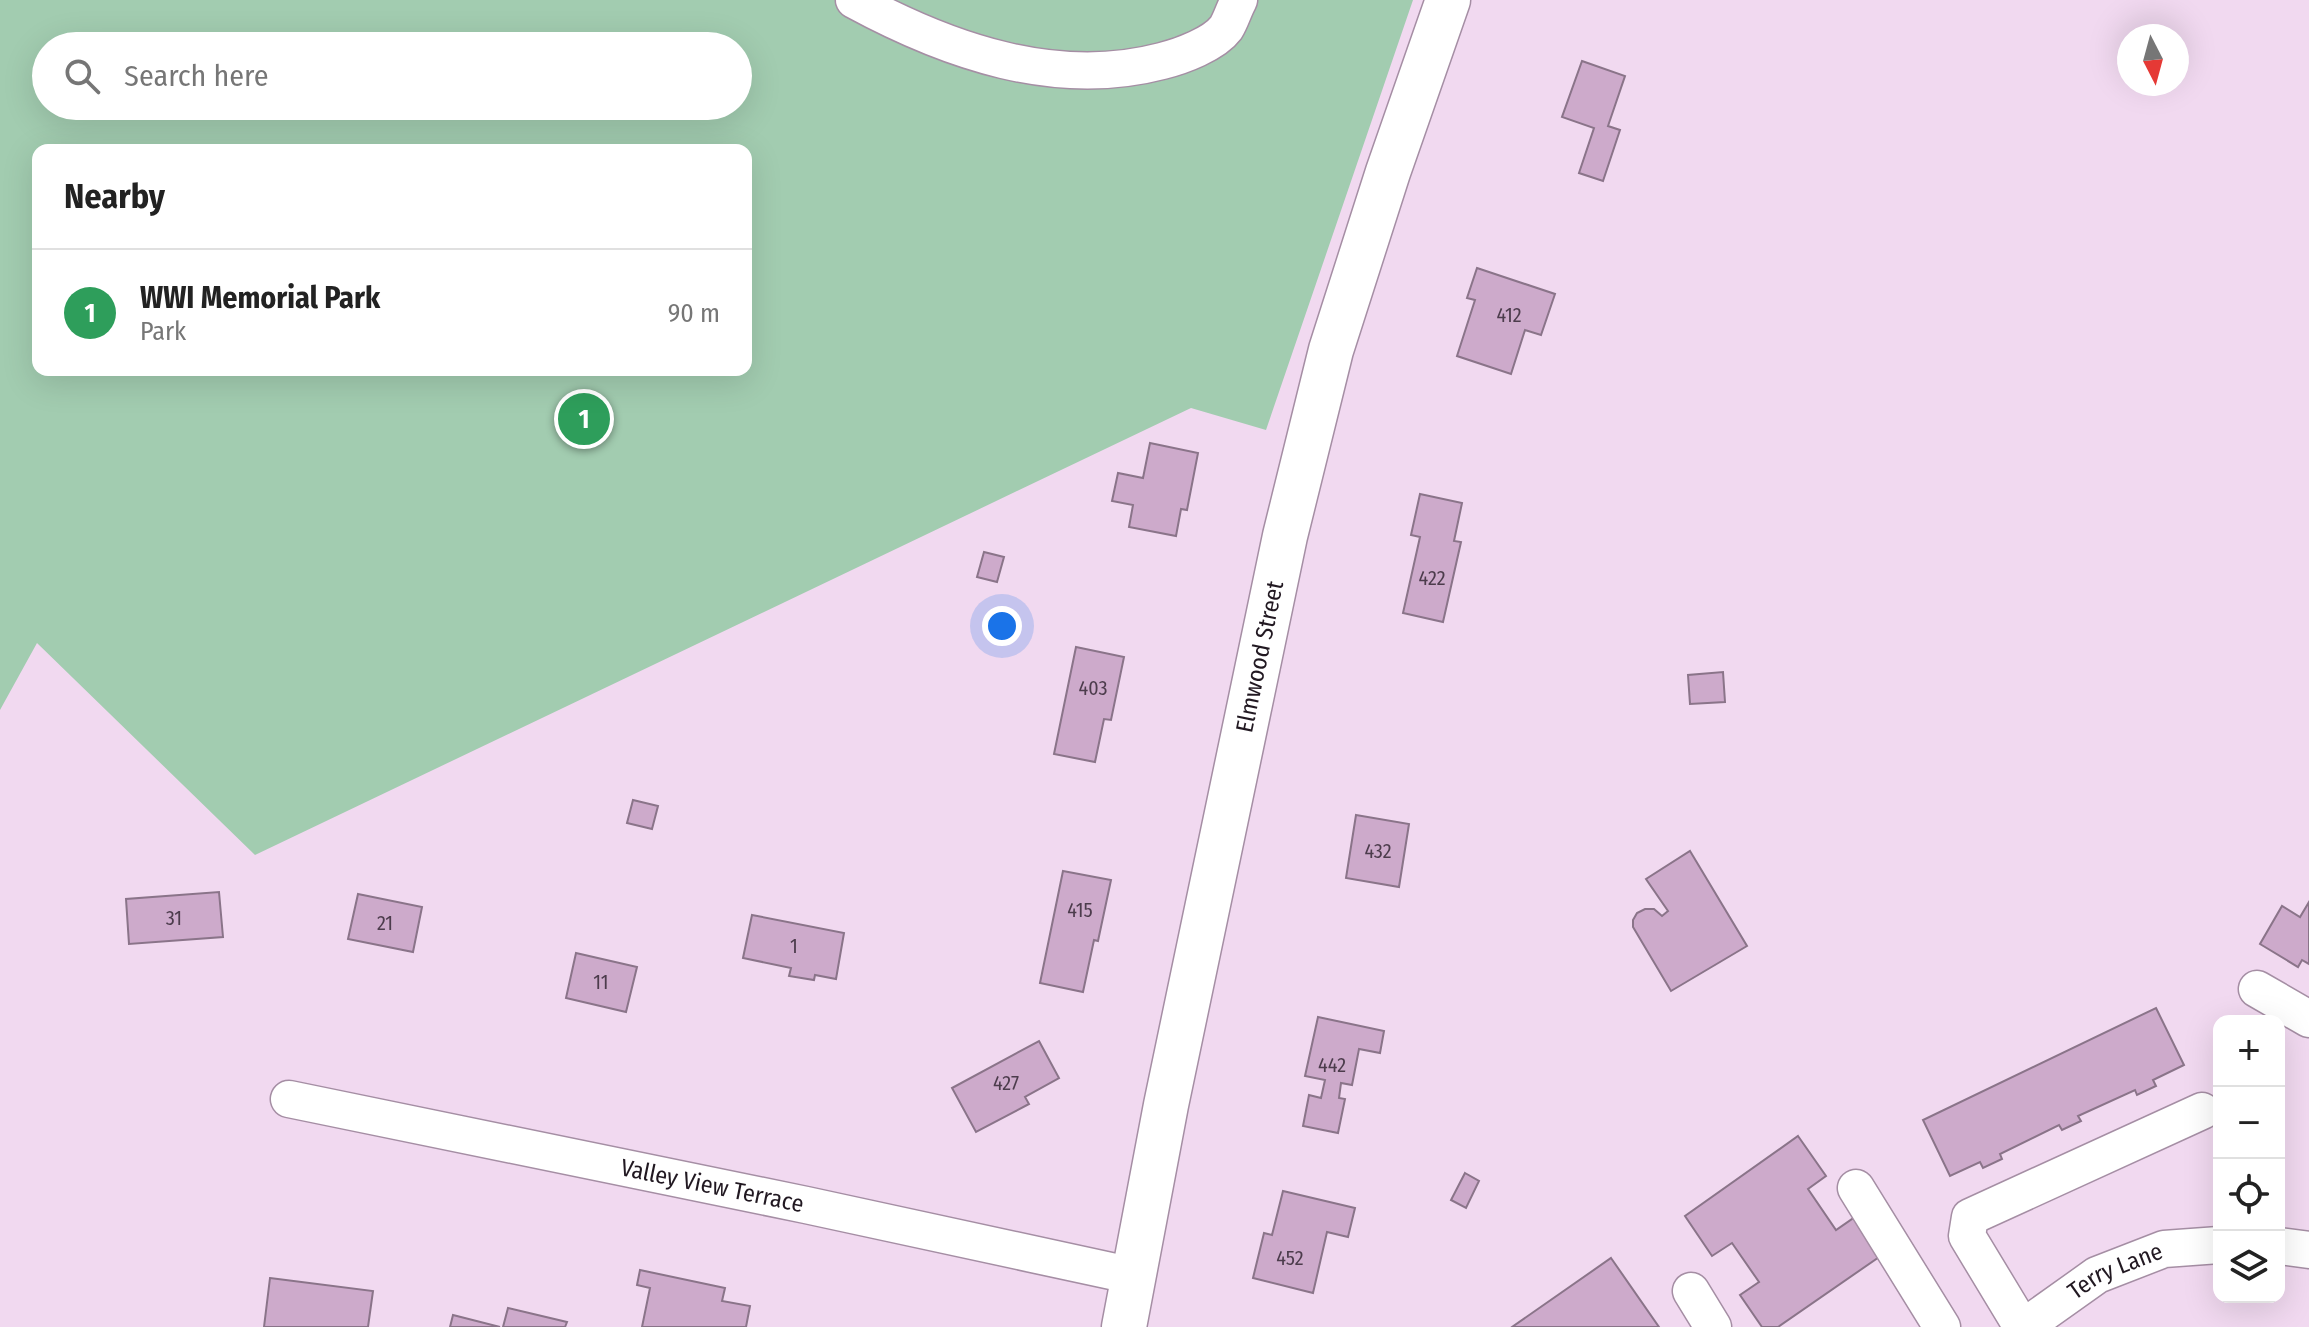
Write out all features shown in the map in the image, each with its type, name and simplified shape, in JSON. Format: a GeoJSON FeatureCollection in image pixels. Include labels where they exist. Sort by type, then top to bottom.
{"type":"FeatureCollection","features":[{"type":"Feature","properties":{"kind":"main road","name":"Elmwood Street"},"geometry":{"type":"LineString","coordinates":[[1124,1327],[1166,1105],[1296,490],[1331,350],[1448,0]]}},
{"type":"Feature","properties":{"kind":"street"},"geometry":{"type":"LineString","coordinates":[[854,0],[966,51],[1050,71],[1131,69],[1187,55],[1225,29],[1239,0]]}},
{"type":"Feature","properties":{"kind":"street"},"geometry":{"type":"LineString","coordinates":[[2257,989],[2309,1019]]}},
{"type":"Feature","properties":{"kind":"street","name":"Valley View Terrace"},"geometry":{"type":"LineString","coordinates":[[289,1099],[1134,1276]]}},
{"type":"Feature","properties":{"kind":"street"},"geometry":{"type":"LineString","coordinates":[[2023,1327],[1967,1236],[1970,1217],[2202,1111]]}},
{"type":"Feature","properties":{"kind":"street"},"geometry":{"type":"LineString","coordinates":[[1856,1188],[1942,1327]]}},
{"type":"Feature","properties":{"kind":"street","name":"Terry Lane"},"geometry":{"type":"LineString","coordinates":[[2023,1327],[2097,1275],[2164,1249],[2213,1245]]}},
{"type":"Feature","properties":{"kind":"street"},"geometry":{"type":"LineString","coordinates":[[2285,1247],[2309,1250]]}},
{"type":"Feature","properties":{"kind":"street"},"geometry":{"type":"LineString","coordinates":[[1691,1291],[1713,1327]]}},
{"type":"Feature","properties":{"kind":"green space"},"geometry":{"type":"Polygon","coordinates":[[[0,0],[1413,0],[1266,430],[1191,408],[255,855],[37,643],[0,710],[0,0]]]}},
{"type":"Feature","properties":{"kind":"building"},"geometry":{"type":"Polygon","coordinates":[[[1582,61],[1625,76],[1608,126],[1620,130],[1603,181],[1579,173],[1594,128],[1562,117],[1582,61]]]}},
{"type":"Feature","properties":{"kind":"building"},"geometry":{"type":"Polygon","coordinates":[[[1477,268],[1555,294],[1541,335],[1525,330],[1511,374],[1457,356],[1475,300],[1467,298],[1477,268]]]}},
{"type":"Feature","properties":{"kind":"building"},"geometry":{"type":"Polygon","coordinates":[[[1150,443],[1198,453],[1187,510],[1181,509],[1176,536],[1129,527],[1133,505],[1112,501],[1118,473],[1143,478],[1150,443]]]}},
{"type":"Feature","properties":{"kind":"building"},"geometry":{"type":"Polygon","coordinates":[[[1420,494],[1462,503],[1454,541],[1461,542],[1443,622],[1403,613],[1420,537],[1411,535],[1420,494]]]}},
{"type":"Feature","properties":{"kind":"building"},"geometry":{"type":"Polygon","coordinates":[[[984,552],[1004,557],[997,582],[977,577],[984,552]]]}},
{"type":"Feature","properties":{"kind":"building"},"geometry":{"type":"Polygon","coordinates":[[[1076,647],[1124,657],[1111,720],[1104,719],[1095,762],[1054,754],[1076,647]]]}},
{"type":"Feature","properties":{"kind":"building"},"geometry":{"type":"Polygon","coordinates":[[[1723,672],[1725,702],[1690,704],[1688,675],[1723,672]]]}},
{"type":"Feature","properties":{"kind":"building"},"geometry":{"type":"Polygon","coordinates":[[[633,800],[658,806],[652,829],[627,823],[633,800]]]}},
{"type":"Feature","properties":{"kind":"building"},"geometry":{"type":"Polygon","coordinates":[[[1356,815],[1409,824],[1399,887],[1346,878],[1356,815]]]}},
{"type":"Feature","properties":{"kind":"building"},"geometry":{"type":"Polygon","coordinates":[[[1690,851],[1747,946],[1671,991],[1633,927],[1633,920],[1637,913],[1645,909],[1654,909],[1662,916],[1668,911],[1646,879],[1690,851]]]}},
{"type":"Feature","properties":{"kind":"building"},"geometry":{"type":"Polygon","coordinates":[[[1063,871],[1111,880],[1083,992],[1040,983],[1063,871]]]}},
{"type":"Feature","properties":{"kind":"building"},"geometry":{"type":"Polygon","coordinates":[[[219,892],[223,937],[129,944],[126,899],[219,892]]]}},
{"type":"Feature","properties":{"kind":"building"},"geometry":{"type":"Polygon","coordinates":[[[358,894],[422,907],[413,952],[348,939],[358,894]]]}},
{"type":"Feature","properties":{"kind":"building"},"geometry":{"type":"Polygon","coordinates":[[[2309,902],[2309,964],[2302,960],[2298,967],[2260,944],[2282,906],[2300,917],[2309,902]]]}},
{"type":"Feature","properties":{"kind":"building"},"geometry":{"type":"Polygon","coordinates":[[[752,915],[844,933],[836,979],[815,975],[814,980],[789,976],[791,968],[743,958],[752,915]]]}},
{"type":"Feature","properties":{"kind":"building"},"geometry":{"type":"Polygon","coordinates":[[[576,953],[637,967],[626,1012],[566,998],[576,953]]]}},
{"type":"Feature","properties":{"kind":"building"},"geometry":{"type":"Polygon","coordinates":[[[2156,1008],[2184,1065],[2153,1080],[2156,1086],[2137,1095],[2135,1090],[2078,1116],[2081,1121],[2062,1130],[2059,1125],[2000,1154],[2002,1159],[1983,1168],[1980,1162],[1950,1176],[1923,1120],[2156,1008]]]}},
{"type":"Feature","properties":{"kind":"building"},"geometry":{"type":"Polygon","coordinates":[[[1318,1017],[1384,1031],[1380,1053],[1359,1049],[1352,1085],[1341,1083],[1339,1098],[1345,1099],[1338,1133],[1303,1126],[1309,1095],[1321,1098],[1325,1080],[1305,1076],[1318,1017]]]}},
{"type":"Feature","properties":{"kind":"building"},"geometry":{"type":"Polygon","coordinates":[[[1039,1041],[1059,1078],[1025,1097],[1029,1104],[976,1132],[952,1088],[1039,1041]]]}},
{"type":"Feature","properties":{"kind":"building"},"geometry":{"type":"Polygon","coordinates":[[[1798,1136],[1826,1176],[1808,1189],[1836,1230],[1855,1217],[1882,1255],[1778,1327],[1762,1327],[1740,1295],[1759,1282],[1732,1243],[1712,1256],[1685,1216],[1798,1136]]]}},
{"type":"Feature","properties":{"kind":"building"},"geometry":{"type":"Polygon","coordinates":[[[1465,1173],[1479,1181],[1466,1208],[1451,1200],[1465,1173]]]}},
{"type":"Feature","properties":{"kind":"building"},"geometry":{"type":"Polygon","coordinates":[[[1283,1191],[1355,1208],[1348,1237],[1327,1232],[1313,1293],[1253,1278],[1264,1233],[1272,1235],[1283,1191]]]}},
{"type":"Feature","properties":{"kind":"building"},"geometry":{"type":"Polygon","coordinates":[[[1611,1258],[1659,1327],[1512,1327],[1611,1258]]]}},
{"type":"Feature","properties":{"kind":"building"},"geometry":{"type":"Polygon","coordinates":[[[640,1270],[725,1288],[722,1301],[750,1306],[746,1327],[642,1327],[650,1288],[637,1285],[640,1270]]]}},
{"type":"Feature","properties":{"kind":"building"},"geometry":{"type":"Polygon","coordinates":[[[270,1278],[373,1291],[368,1327],[264,1327],[270,1278]]]}},
{"type":"Feature","properties":{"kind":"building"},"geometry":{"type":"Polygon","coordinates":[[[508,1308],[567,1322],[565,1327],[503,1327],[508,1308]]]}},
{"type":"Feature","properties":{"kind":"building"},"geometry":{"type":"Polygon","coordinates":[[[453,1315],[500,1327],[450,1327],[453,1315]]]}},
{"type":"Feature","properties":{"kind":"place","name":"WWI Memorial Park"},"geometry":{"type":"Point","coordinates":[584,419]}}]}
